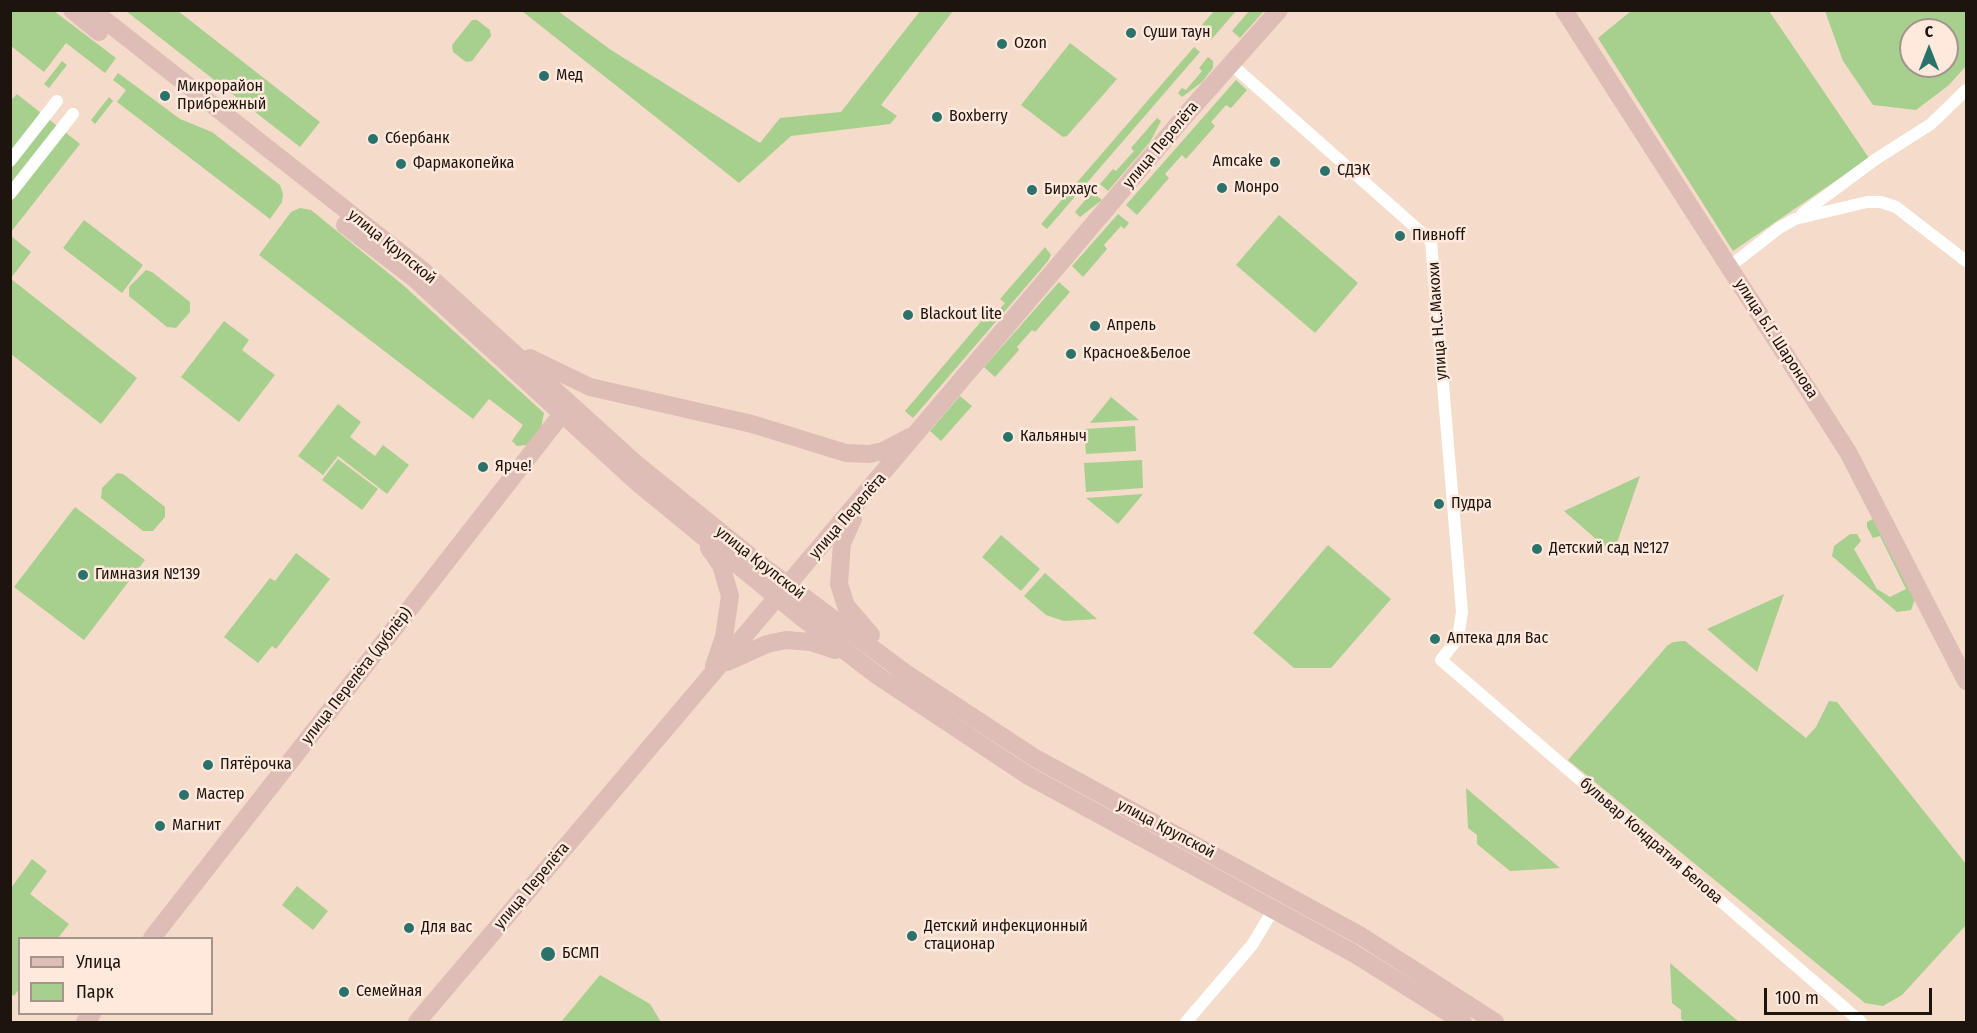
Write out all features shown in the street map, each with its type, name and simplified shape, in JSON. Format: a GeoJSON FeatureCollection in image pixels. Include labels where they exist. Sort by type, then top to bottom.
{"type":"FeatureCollection","features":[{"type":"Feature","properties":{"kind":"main road","name":"улица Крупской"},"geometry":{"type":"LineString","coordinates":[[72,10],[414,278],[638,483],[700,535],[1035,758],[1361,936],[1495,1023]]}},
{"type":"Feature","properties":{"kind":"main road","name":"улица Крупской"},"geometry":{"type":"LineString","coordinates":[[92,10],[389,243],[489,329],[635,463],[765,568],[783,591],[849,655],[919,705],[1027,775],[1353,953],[1463,1023]]}},
{"type":"Feature","properties":{"kind":"main road","name":"улица Перелёта"},"geometry":{"type":"LineString","coordinates":[[417,1023],[709,676],[866,497],[1190,110],[1279,10]]}},
{"type":"Feature","properties":{"kind":"main road","name":"улица Б.Г. Шаронова"},"geometry":{"type":"LineString","coordinates":[[1564,10],[1777,339],[1864,479],[1966,681]]}},
{"type":"Feature","properties":{"kind":"main road"},"geometry":{"type":"LineString","coordinates":[[489,329],[533,360],[590,387],[752,424],[825,448],[869,454],[889,448],[918,433]]}},
{"type":"Feature","properties":{"kind":"main road","name":"улица Перелёта (дублёр)"},"geometry":{"type":"LineString","coordinates":[[154,937],[562,414]]}},
{"type":"Feature","properties":{"kind":"main road"},"geometry":{"type":"LineString","coordinates":[[866,497],[843,543],[840,584],[846,606],[855,620],[904,672]]}},
{"type":"Feature","properties":{"kind":"main road"},"geometry":{"type":"LineString","coordinates":[[700,535],[721,565],[730,596],[724,637],[709,676]]}},
{"type":"Feature","properties":{"kind":"main road"},"geometry":{"type":"LineString","coordinates":[[709,676],[746,652],[786,640],[811,642],[849,655]]}},
{"type":"Feature","properties":{"kind":"main road"},"geometry":{"type":"LineString","coordinates":[[1273,910],[1283,892]]}},
{"type":"Feature","properties":{"kind":"street","name":"улица Н.С.Макохи"},"geometry":{"type":"LineString","coordinates":[[1232,65],[1431,241],[1462,612],[1458,638],[1441,660]]}},
{"type":"Feature","properties":{"kind":"street"},"geometry":{"type":"LineString","coordinates":[[1729,267],[1779,228],[1795,219],[1876,159],[1931,124],[1966,90]]}},
{"type":"Feature","properties":{"kind":"street"},"geometry":{"type":"LineString","coordinates":[[10,160],[57,101]]}},
{"type":"Feature","properties":{"kind":"street"},"geometry":{"type":"LineString","coordinates":[[10,194],[73,114]]}},
{"type":"Feature","properties":{"kind":"street"},"geometry":{"type":"LineString","coordinates":[[1795,219],[1867,202],[1881,202],[1896,207],[1966,261]]}},
{"type":"Feature","properties":{"kind":"street","name":"бульвар Кондратия Белова"},"geometry":{"type":"LineString","coordinates":[[1441,660],[1861,1023]]}},
{"type":"Feature","properties":{"kind":"street"},"geometry":{"type":"LineString","coordinates":[[1186,1023],[1252,945],[1273,910]]}},
{"type":"Feature","properties":{"kind":"green space"},"geometry":{"type":"Polygon","coordinates":[[[1215,10],[1236,11],[1211,40],[1201,32],[1200,27],[1215,10]]]}},
{"type":"Feature","properties":{"kind":"green space"},"geometry":{"type":"Polygon","coordinates":[[[10,11],[54,11],[116,58],[105,73],[66,43],[44,72],[11,46],[10,11]]]}},
{"type":"Feature","properties":{"kind":"green space"},"geometry":{"type":"Polygon","coordinates":[[[126,11],[178,11],[320,122],[300,147],[126,11]]]}},
{"type":"Feature","properties":{"kind":"green space"},"geometry":{"type":"Polygon","coordinates":[[[522,11],[558,11],[611,50],[760,143],[780,118],[841,112],[920,11],[953,11],[881,105],[897,116],[890,124],[791,136],[739,183],[522,11]]]}},
{"type":"Feature","properties":{"kind":"green space"},"geometry":{"type":"Polygon","coordinates":[[[1249,11],[1264,11],[1240,38],[1232,31],[1249,11]]]}},
{"type":"Feature","properties":{"kind":"green space"},"geometry":{"type":"Polygon","coordinates":[[[1631,11],[1769,11],[1869,158],[1733,251],[1598,38],[1631,11]]]}},
{"type":"Feature","properties":{"kind":"green space"},"geometry":{"type":"Polygon","coordinates":[[[1825,11],[1966,11],[1966,66],[1959,74],[1959,18],[1899,18],[1899,78],[1955,78],[1916,110],[1873,105],[1843,61],[1825,11]]]}},
{"type":"Feature","properties":{"kind":"green space"},"geometry":{"type":"Polygon","coordinates":[[[472,20],[477,20],[490,30],[491,36],[472,61],[466,62],[453,52],[452,45],[472,20]]]}},
{"type":"Feature","properties":{"kind":"green space"},"geometry":{"type":"Polygon","coordinates":[[[1070,43],[1117,79],[1067,136],[1063,137],[1021,105],[1070,43]]]}},
{"type":"Feature","properties":{"kind":"green space"},"geometry":{"type":"Polygon","coordinates":[[[1194,47],[1200,52],[1047,229],[1041,224],[1194,47]]]}},
{"type":"Feature","properties":{"kind":"green space"},"geometry":{"type":"Polygon","coordinates":[[[1208,57],[1213,61],[1213,68],[1202,82],[1182,97],[1178,93],[1182,88],[1186,90],[1202,71],[1199,68],[1208,57]]]}},
{"type":"Feature","properties":{"kind":"green space"},"geometry":{"type":"Polygon","coordinates":[[[62,61],[67,65],[49,88],[44,84],[62,61]]]}},
{"type":"Feature","properties":{"kind":"green space"},"geometry":{"type":"Polygon","coordinates":[[[118,73],[180,119],[212,132],[280,185],[283,194],[282,202],[270,219],[117,102],[126,90],[113,80],[118,73]]]}},
{"type":"Feature","properties":{"kind":"green space"},"geometry":{"type":"Polygon","coordinates":[[[1236,80],[1247,90],[1231,108],[1226,105],[1211,122],[1215,126],[1186,159],[1182,155],[1165,174],[1169,178],[1137,215],[1126,205],[1236,80]]]}},
{"type":"Feature","properties":{"kind":"green space"},"geometry":{"type":"Polygon","coordinates":[[[17,94],[80,144],[11,232],[10,101],[17,94]]]}},
{"type":"Feature","properties":{"kind":"green space"},"geometry":{"type":"Polygon","coordinates":[[[109,97],[113,101],[95,124],[91,120],[109,97]]]}},
{"type":"Feature","properties":{"kind":"green space"},"geometry":{"type":"Polygon","coordinates":[[[1157,118],[1161,121],[1150,142],[1108,191],[1100,184],[1113,169],[1116,171],[1134,151],[1131,148],[1157,118]]]}},
{"type":"Feature","properties":{"kind":"green space"},"geometry":{"type":"Polygon","coordinates":[[[1092,192],[1102,200],[1080,217],[1075,212],[1092,192]]]}},
{"type":"Feature","properties":{"kind":"green space"},"geometry":{"type":"Polygon","coordinates":[[[300,208],[311,210],[403,285],[544,413],[541,428],[527,445],[517,446],[512,441],[523,425],[489,399],[473,419],[259,255],[291,212],[300,208]]]}},
{"type":"Feature","properties":{"kind":"green space"},"geometry":{"type":"Polygon","coordinates":[[[1118,214],[1129,223],[1124,229],[1121,226],[1104,245],[1107,249],[1083,277],[1072,266],[1118,214]]]}},
{"type":"Feature","properties":{"kind":"green space"},"geometry":{"type":"Polygon","coordinates":[[[1279,215],[1358,283],[1315,333],[1236,265],[1279,215]]]}},
{"type":"Feature","properties":{"kind":"green space"},"geometry":{"type":"Polygon","coordinates":[[[84,220],[143,265],[122,293],[63,248],[84,220]]]}},
{"type":"Feature","properties":{"kind":"green space"},"geometry":{"type":"Polygon","coordinates":[[[11,236],[31,252],[11,278],[11,236]]]}},
{"type":"Feature","properties":{"kind":"green space"},"geometry":{"type":"Polygon","coordinates":[[[1045,247],[1051,255],[1048,261],[913,418],[905,411],[984,318],[989,321],[1005,303],[1000,299],[1045,247]]]}},
{"type":"Feature","properties":{"kind":"green space"},"geometry":{"type":"Polygon","coordinates":[[[146,270],[152,272],[190,302],[190,312],[176,328],[167,327],[129,296],[129,287],[146,270]]]}},
{"type":"Feature","properties":{"kind":"green space"},"geometry":{"type":"Polygon","coordinates":[[[11,279],[137,378],[101,424],[11,354],[11,279]]]}},
{"type":"Feature","properties":{"kind":"green space"},"geometry":{"type":"Polygon","coordinates":[[[1059,282],[1070,292],[1035,332],[1032,330],[1017,347],[1019,350],[995,377],[984,367],[1059,282]]]}},
{"type":"Feature","properties":{"kind":"green space"},"geometry":{"type":"Polygon","coordinates":[[[224,321],[249,340],[242,350],[275,375],[239,422],[181,377],[224,321]]]}},
{"type":"Feature","properties":{"kind":"green space"},"geometry":{"type":"Polygon","coordinates":[[[960,396],[972,406],[941,441],[930,431],[960,396]]]}},
{"type":"Feature","properties":{"kind":"green space"},"geometry":{"type":"Polygon","coordinates":[[[1111,397],[1139,420],[1090,423],[1111,397]]]}},
{"type":"Feature","properties":{"kind":"green space"},"geometry":{"type":"Polygon","coordinates":[[[338,404],[361,422],[350,437],[375,456],[383,445],[409,465],[387,494],[338,456],[323,475],[298,456],[338,404]]]}},
{"type":"Feature","properties":{"kind":"green space"},"geometry":{"type":"Polygon","coordinates":[[[1135,426],[1136,451],[1086,454],[1084,429],[1135,426]]]}},
{"type":"Feature","properties":{"kind":"green space"},"geometry":{"type":"Polygon","coordinates":[[[338,459],[378,489],[362,510],[322,480],[338,459]]]}},
{"type":"Feature","properties":{"kind":"green space"},"geometry":{"type":"Polygon","coordinates":[[[1142,460],[1143,488],[1086,492],[1084,463],[1142,460]]]}},
{"type":"Feature","properties":{"kind":"green space"},"geometry":{"type":"Polygon","coordinates":[[[117,473],[123,474],[165,507],[165,517],[153,531],[143,531],[101,498],[102,488],[117,473]]]}},
{"type":"Feature","properties":{"kind":"green space"},"geometry":{"type":"Polygon","coordinates":[[[1640,476],[1613,554],[1564,511],[1640,476]]]}},
{"type":"Feature","properties":{"kind":"green space"},"geometry":{"type":"Polygon","coordinates":[[[1143,494],[1118,524],[1086,498],[1143,494]]]}},
{"type":"Feature","properties":{"kind":"green space"},"geometry":{"type":"Polygon","coordinates":[[[75,507],[145,560],[84,640],[14,587],[75,507]]]}},
{"type":"Feature","properties":{"kind":"green space"},"geometry":{"type":"Polygon","coordinates":[[[1875,518],[1915,599],[1911,610],[1897,612],[1832,556],[1834,546],[1850,534],[1857,534],[1861,541],[1854,549],[1877,589],[1890,597],[1906,589],[1880,536],[1873,538],[1867,527],[1867,522],[1875,518]]]}},
{"type":"Feature","properties":{"kind":"green space"},"geometry":{"type":"Polygon","coordinates":[[[1001,535],[1040,569],[1021,591],[982,557],[1001,535]]]}},
{"type":"Feature","properties":{"kind":"green space"},"geometry":{"type":"Polygon","coordinates":[[[1328,545],[1391,599],[1331,668],[1294,668],[1253,633],[1328,545]]]}},
{"type":"Feature","properties":{"kind":"green space"},"geometry":{"type":"Polygon","coordinates":[[[296,553],[330,579],[276,649],[272,646],[258,663],[224,637],[270,578],[275,581],[296,553]]]}},
{"type":"Feature","properties":{"kind":"green space"},"geometry":{"type":"Polygon","coordinates":[[[1045,573],[1098,619],[1064,621],[1046,615],[1024,596],[1045,573]]]}},
{"type":"Feature","properties":{"kind":"green space"},"geometry":{"type":"Polygon","coordinates":[[[1784,594],[1757,672],[1707,629],[1784,594]]]}},
{"type":"Feature","properties":{"kind":"green space"},"geometry":{"type":"Polygon","coordinates":[[[1685,641],[1806,738],[1816,727],[1829,701],[1837,702],[1966,864],[1966,925],[1902,995],[1883,1006],[1865,1003],[1568,760],[1667,646],[1673,642],[1685,641]]]}},
{"type":"Feature","properties":{"kind":"green space"},"geometry":{"type":"Polygon","coordinates":[[[1466,788],[1560,868],[1510,871],[1477,844],[1477,835],[1468,828],[1466,788]]]}},
{"type":"Feature","properties":{"kind":"green space"},"geometry":{"type":"Polygon","coordinates":[[[32,859],[47,871],[30,894],[69,924],[59,937],[18,937],[18,990],[14,996],[10,993],[11,888],[32,859]]]}},
{"type":"Feature","properties":{"kind":"green space"},"geometry":{"type":"Polygon","coordinates":[[[297,886],[328,911],[313,930],[282,905],[297,886]]]}},
{"type":"Feature","properties":{"kind":"green space"},"geometry":{"type":"Polygon","coordinates":[[[1670,963],[1739,1022],[1685,1022],[1681,1019],[1681,1010],[1672,1003],[1670,963]]]}},
{"type":"Feature","properties":{"kind":"green space"},"geometry":{"type":"Polygon","coordinates":[[[600,975],[650,1004],[661,1022],[561,1022],[600,975]]]}},
{"type":"Feature","properties":{"kind":"place","name":"Суши таун"},"geometry":{"type":"Point","coordinates":[1131,33]}},
{"type":"Feature","properties":{"kind":"place","name":"Ozon"},"geometry":{"type":"Point","coordinates":[1002,44]}},
{"type":"Feature","properties":{"kind":"place","name":"Мед"},"geometry":{"type":"Point","coordinates":[544,76]}},
{"type":"Feature","properties":{"kind":"place","name":"Микрорайон Прибрежный"},"geometry":{"type":"Point","coordinates":[165,96]}},
{"type":"Feature","properties":{"kind":"place","name":"Boxberry"},"geometry":{"type":"Point","coordinates":[937,117]}},
{"type":"Feature","properties":{"kind":"place","name":"Сбербанк"},"geometry":{"type":"Point","coordinates":[373,139]}},
{"type":"Feature","properties":{"kind":"place","name":"Amcake"},"geometry":{"type":"Point","coordinates":[1275,162]}},
{"type":"Feature","properties":{"kind":"place","name":"Фармакопейка"},"geometry":{"type":"Point","coordinates":[401,164]}},
{"type":"Feature","properties":{"kind":"place","name":"СДЭК"},"geometry":{"type":"Point","coordinates":[1325,171]}},
{"type":"Feature","properties":{"kind":"place","name":"Монро"},"geometry":{"type":"Point","coordinates":[1222,188]}},
{"type":"Feature","properties":{"kind":"place","name":"Бирхаус"},"geometry":{"type":"Point","coordinates":[1032,190]}},
{"type":"Feature","properties":{"kind":"place","name":"Пивнoff"},"geometry":{"type":"Point","coordinates":[1400,236]}},
{"type":"Feature","properties":{"kind":"place","name":"Blackout lite"},"geometry":{"type":"Point","coordinates":[908,315]}},
{"type":"Feature","properties":{"kind":"place","name":"Апрель"},"geometry":{"type":"Point","coordinates":[1095,326]}},
{"type":"Feature","properties":{"kind":"place","name":"Красное&Белое"},"geometry":{"type":"Point","coordinates":[1071,354]}},
{"type":"Feature","properties":{"kind":"place","name":"Кальяныч"},"geometry":{"type":"Point","coordinates":[1008,437]}},
{"type":"Feature","properties":{"kind":"place","name":"Ярче!"},"geometry":{"type":"Point","coordinates":[483,467]}},
{"type":"Feature","properties":{"kind":"place","name":"Пудра"},"geometry":{"type":"Point","coordinates":[1439,504]}},
{"type":"Feature","properties":{"kind":"place","name":"Детский сад №127"},"geometry":{"type":"Point","coordinates":[1537,549]}},
{"type":"Feature","properties":{"kind":"place","name":"Гимназия №139"},"geometry":{"type":"Point","coordinates":[83,575]}},
{"type":"Feature","properties":{"kind":"place","name":"Аптека для Вас"},"geometry":{"type":"Point","coordinates":[1435,639]}},
{"type":"Feature","properties":{"kind":"place","name":"Пятёрочка"},"geometry":{"type":"Point","coordinates":[208,765]}},
{"type":"Feature","properties":{"kind":"place","name":"Мастер"},"geometry":{"type":"Point","coordinates":[184,795]}},
{"type":"Feature","properties":{"kind":"place","name":"Магнит"},"geometry":{"type":"Point","coordinates":[160,826]}},
{"type":"Feature","properties":{"kind":"place","name":"Для вас"},"geometry":{"type":"Point","coordinates":[409,928]}},
{"type":"Feature","properties":{"kind":"place","name":"Детский инфекционный стационар"},"geometry":{"type":"Point","coordinates":[912,936]}},
{"type":"Feature","properties":{"kind":"place","name":"БСМП"},"geometry":{"type":"Point","coordinates":[548,954]}},
{"type":"Feature","properties":{"kind":"place","name":"Семейная"},"geometry":{"type":"Point","coordinates":[344,992]}}]}
